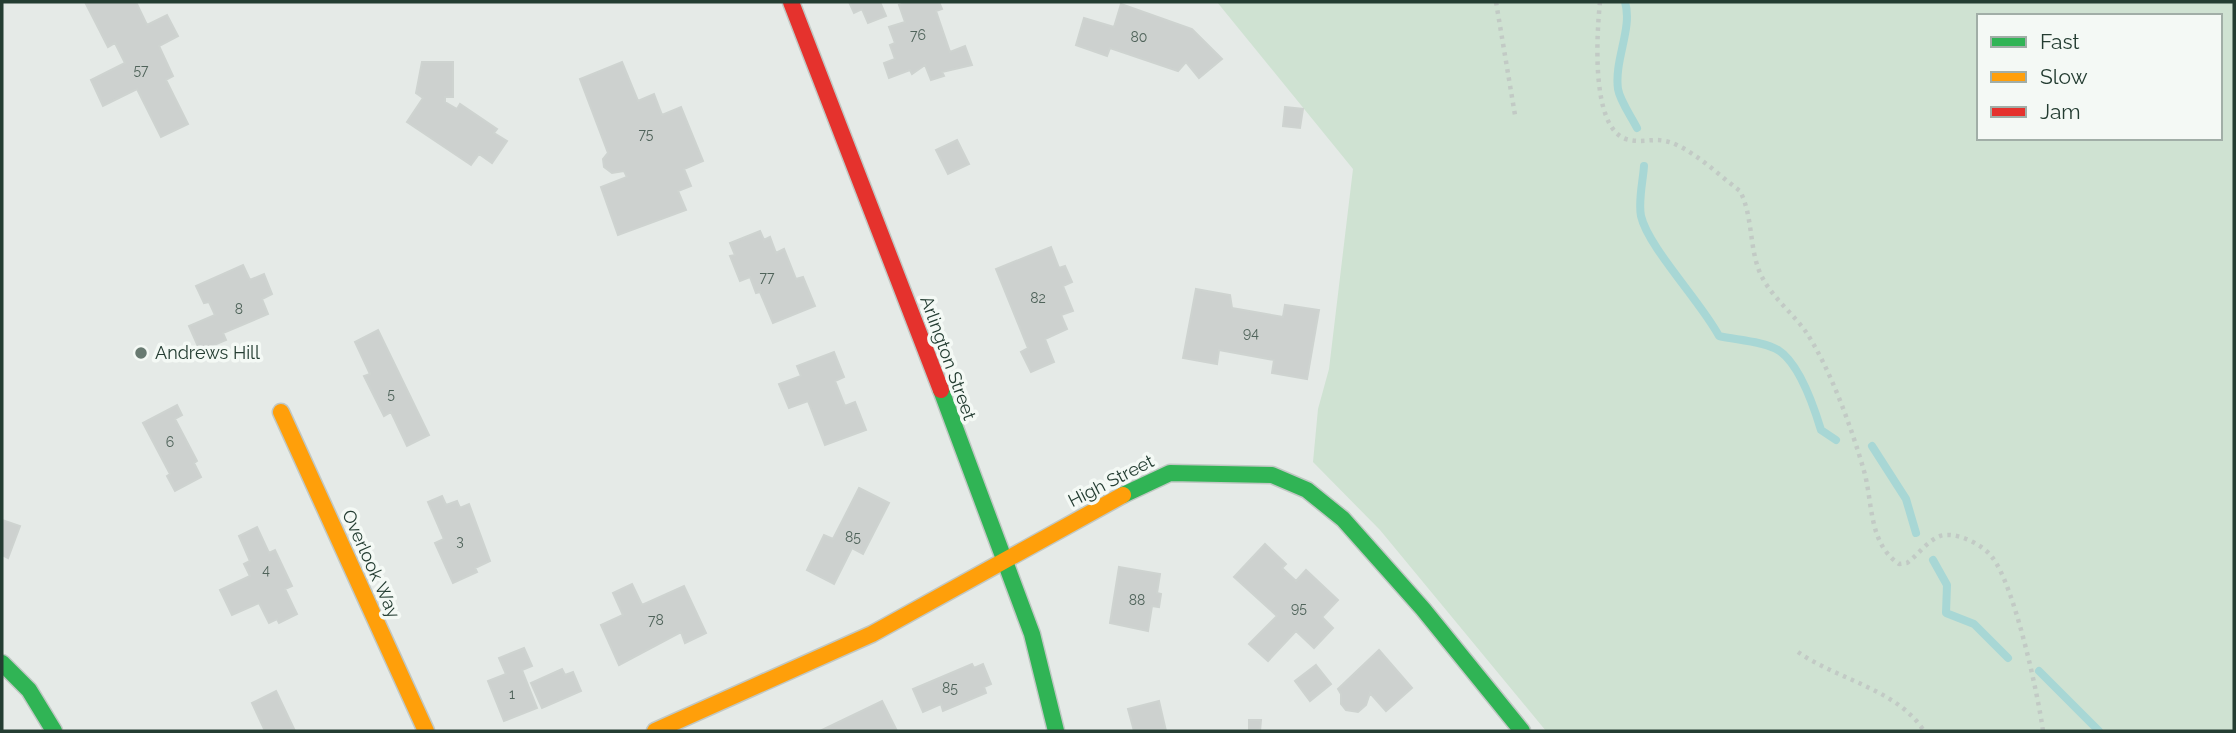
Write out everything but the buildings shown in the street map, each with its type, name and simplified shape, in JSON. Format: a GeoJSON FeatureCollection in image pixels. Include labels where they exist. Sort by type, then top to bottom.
{"type":"FeatureCollection","features":[{"type":"Feature","properties":{"kind":"street","name":"Arlington Street"},"geometry":{"type":"LineString","coordinates":[[791,2],[890,255],[1032,634],[1056,731]]}},
{"type":"Feature","properties":{"kind":"street","name":"Overlook Way"},"geometry":{"type":"LineString","coordinates":[[281,412],[426,731]]}},
{"type":"Feature","properties":{"kind":"street","name":"High Street"},"geometry":{"type":"LineString","coordinates":[[655,731],[873,634],[1142,484],[1170,472],[1272,475],[1307,490],[1343,519],[1423,609],[1522,731]]}},
{"type":"Feature","properties":{"kind":"street"},"geometry":{"type":"LineString","coordinates":[[2,663],[29,690],[54,731]]}},
{"type":"Feature","properties":{"kind":"path"},"geometry":{"type":"LineString","coordinates":[[1496,2],[1515,115]]}},
{"type":"Feature","properties":{"kind":"path"},"geometry":{"type":"LineString","coordinates":[[1600,2],[1596,42],[1598,75],[1607,117],[1615,132],[1625,139],[1656,138],[1679,146],[1740,191],[1746,202],[1749,236],[1760,274],[1775,298],[1808,335],[1827,375],[1864,472],[1873,524],[1885,551],[1899,564],[1907,563],[1931,541],[1949,535],[1972,542],[1992,555],[2020,627],[2043,731]]}},
{"type":"Feature","properties":{"kind":"path"},"geometry":{"type":"LineString","coordinates":[[1798,652],[1818,667],[1886,697],[1910,712],[1924,731]]}},
{"type":"Feature","properties":{"kind":"green space"},"geometry":{"type":"Polygon","coordinates":[[[1217,2],[2234,2],[2234,731],[1546,731],[1380,530],[1313,462],[1318,409],[1329,369],[1353,169],[1217,2]]]}},
{"type":"Feature","properties":{"kind":"waterway"},"geometry":{"type":"LineString","coordinates":[[1625,2],[1627,22],[1617,78],[1618,89],[1637,128]]}},
{"type":"Feature","properties":{"kind":"waterway"},"geometry":{"type":"LineString","coordinates":[[1644,166],[1641,216],[1664,259],[1719,336],[1765,345],[1786,356],[1805,386],[1821,430],[1836,440]]}},
{"type":"Feature","properties":{"kind":"waterway"},"geometry":{"type":"LineString","coordinates":[[1872,446],[1906,499],[1916,533]]}},
{"type":"Feature","properties":{"kind":"waterway"},"geometry":{"type":"LineString","coordinates":[[1933,560],[1947,585],[1946,613],[1974,624],[2008,658]]}},
{"type":"Feature","properties":{"kind":"waterway"},"geometry":{"type":"LineString","coordinates":[[2039,671],[2099,731]]}},
{"type":"Feature","properties":{"kind":"traffic: fast"},"geometry":{"type":"LineString","coordinates":[[941,390],[1032,634],[1056,731]]}},
{"type":"Feature","properties":{"kind":"traffic: fast"},"geometry":{"type":"LineString","coordinates":[[1123,495],[1170,473],[1272,475],[1307,490],[1343,519],[1423,609],[1522,731]]}},
{"type":"Feature","properties":{"kind":"traffic: fast"},"geometry":{"type":"LineString","coordinates":[[2,663],[29,690],[54,731]]}},
{"type":"Feature","properties":{"kind":"traffic: slow"},"geometry":{"type":"LineString","coordinates":[[281,412],[426,731]]}},
{"type":"Feature","properties":{"kind":"traffic: slow"},"geometry":{"type":"LineString","coordinates":[[655,731],[872,634],[1123,495]]}},
{"type":"Feature","properties":{"kind":"traffic: jam"},"geometry":{"type":"LineString","coordinates":[[791,2],[941,390]]}},
{"type":"Feature","properties":{"kind":"place","name":"Andrews Hill"},"geometry":{"type":"Point","coordinates":[141,353]}}]}
